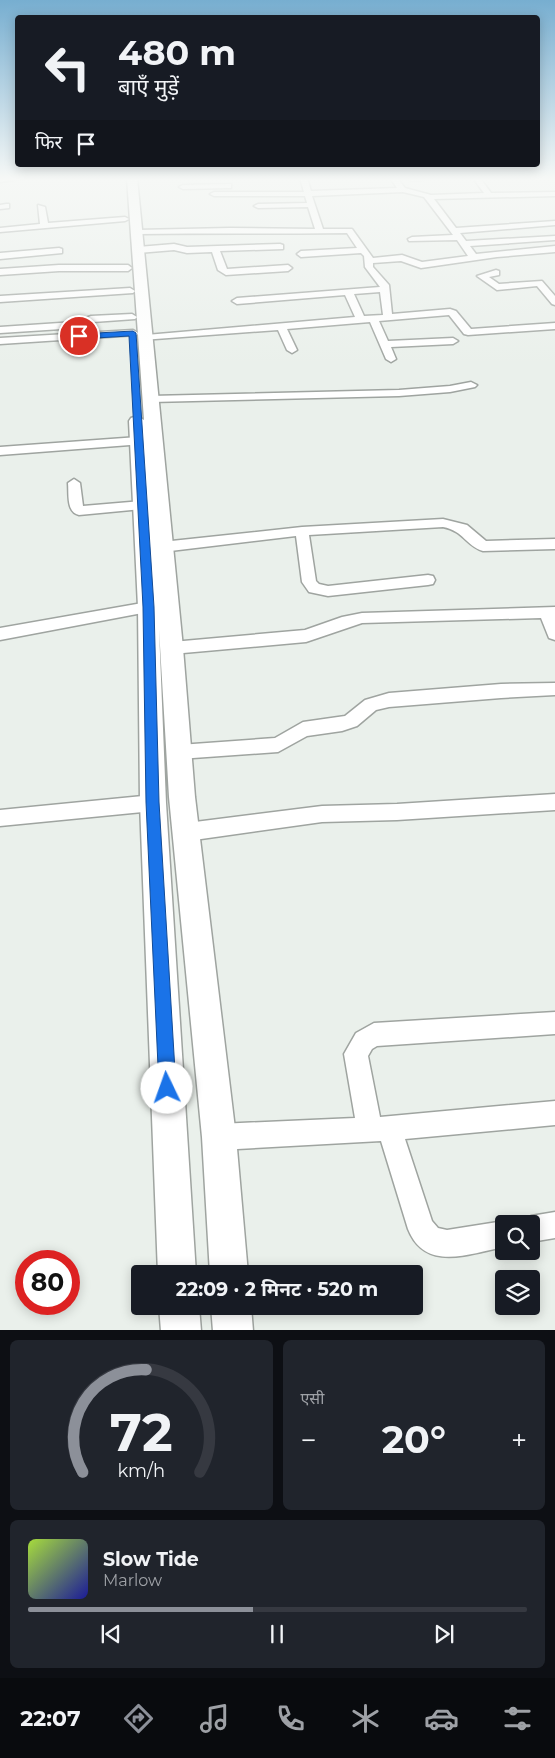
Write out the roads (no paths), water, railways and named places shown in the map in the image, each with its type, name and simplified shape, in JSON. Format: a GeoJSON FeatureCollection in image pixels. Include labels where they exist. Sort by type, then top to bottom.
{"type":"FeatureCollection","features":[{"type":"Feature","properties":{"kind":"highway"},"geometry":{"type":"LineString","coordinates":[[132,242],[130,291],[151,399],[146,440],[142,505],[148,607],[152,802],[177,1265]]}},
{"type":"Feature","properties":{"kind":"highway"},"geometry":{"type":"LineString","coordinates":[[132,242],[146,440],[162,547],[172,648],[179,752],[219,1137],[228,1265]]}},
{"type":"Feature","properties":{"kind":"highway"},"geometry":{"type":"LineString","coordinates":[[179,1315],[180,1330]]}},
{"type":"Feature","properties":{"kind":"highway"},"geometry":{"type":"LineString","coordinates":[[232,1315],[233,1330]]}},
{"type":"Feature","properties":{"kind":"street"},"geometry":{"type":"LineString","coordinates":[[58,240],[59,268]]}},
{"type":"Feature","properties":{"kind":"street"},"geometry":{"type":"LineString","coordinates":[[116,240],[187,250],[280,246]]}},
{"type":"Feature","properties":{"kind":"street"},"geometry":{"type":"LineString","coordinates":[[0,272],[59,268],[132,242],[162,240]]}},
{"type":"Feature","properties":{"kind":"street"},"geometry":{"type":"LineString","coordinates":[[357,240],[364,250],[369,261],[369,267],[382,282],[388,317]]}},
{"type":"Feature","properties":{"kind":"street"},"geometry":{"type":"LineString","coordinates":[[461,240],[474,257]]}},
{"type":"Feature","properties":{"kind":"street"},"geometry":{"type":"LineString","coordinates":[[215,249],[222,270],[226,272],[288,268]]}},
{"type":"Feature","properties":{"kind":"street"},"geometry":{"type":"LineString","coordinates":[[369,261],[402,258],[421,265],[474,257],[555,249]]}},
{"type":"Feature","properties":{"kind":"street"},"geometry":{"type":"LineString","coordinates":[[301,254],[364,250]]}},
{"type":"Feature","properties":{"kind":"street"},"geometry":{"type":"LineString","coordinates":[[0,256],[58,251]]}},
{"type":"Feature","properties":{"kind":"street"},"geometry":{"type":"LineString","coordinates":[[496,273],[481,276],[497,287],[555,282]]}},
{"type":"Feature","properties":{"kind":"street"},"geometry":{"type":"LineString","coordinates":[[539,283],[555,302]]}},
{"type":"Feature","properties":{"kind":"street"},"geometry":{"type":"LineString","coordinates":[[237,301],[384,289]]}},
{"type":"Feature","properties":{"kind":"street"},"geometry":{"type":"LineString","coordinates":[[0,299],[130,291]]}},
{"type":"Feature","properties":{"kind":"street"},"geometry":{"type":"LineString","coordinates":[[348,292],[360,320]]}},
{"type":"Feature","properties":{"kind":"street"},"geometry":{"type":"LineString","coordinates":[[0,341],[137,330],[280,326],[451,312],[468,332],[555,326]]}},
{"type":"Feature","properties":{"kind":"street"},"geometry":{"type":"LineString","coordinates":[[374,318],[391,359]]}},
{"type":"Feature","properties":{"kind":"street"},"geometry":{"type":"LineString","coordinates":[[0,330],[77,325],[90,319],[137,330]]}},
{"type":"Feature","properties":{"kind":"street"},"geometry":{"type":"LineString","coordinates":[[280,326],[292,350]]}},
{"type":"Feature","properties":{"kind":"street"},"geometry":{"type":"LineString","coordinates":[[384,344],[453,341]]}},
{"type":"Feature","properties":{"kind":"street"},"geometry":{"type":"LineString","coordinates":[[151,399],[399,393],[450,389],[471,384]]}},
{"type":"Feature","properties":{"kind":"street"},"geometry":{"type":"LineString","coordinates":[[0,451],[146,440]]}},
{"type":"Feature","properties":{"kind":"street"},"geometry":{"type":"LineString","coordinates":[[74,483],[77,510],[79,512],[142,505]]}},
{"type":"Feature","properties":{"kind":"street"},"geometry":{"type":"LineString","coordinates":[[162,547],[302,532],[443,523],[456,524],[466,529],[483,546],[555,544]]}},
{"type":"Feature","properties":{"kind":"street"},"geometry":{"type":"LineString","coordinates":[[302,532],[309,582],[314,588],[328,590],[428,580]]}},
{"type":"Feature","properties":{"kind":"street"},"geometry":{"type":"LineString","coordinates":[[0,634],[148,607]]}},
{"type":"Feature","properties":{"kind":"street"},"geometry":{"type":"LineString","coordinates":[[172,648],[306,636],[347,621],[362,618],[550,612],[555,634]]}},
{"type":"Feature","properties":{"kind":"street"},"geometry":{"type":"LineString","coordinates":[[179,752],[268,747],[278,744],[303,729],[351,721],[371,705],[388,700],[501,691],[555,689]]}},
{"type":"Feature","properties":{"kind":"street"},"geometry":{"type":"LineString","coordinates":[[0,818],[152,802]]}},
{"type":"Feature","properties":{"kind":"street"},"geometry":{"type":"LineString","coordinates":[[187,832],[322,814],[397,812],[555,802]]}},
{"type":"Feature","properties":{"kind":"street"},"geometry":{"type":"LineString","coordinates":[[495,1236],[446,1244],[430,1240],[421,1229],[380,1129],[356,1054],[364,1041],[374,1035],[555,1023]]}},
{"type":"Feature","properties":{"kind":"street"},"geometry":{"type":"LineString","coordinates":[[219,1137],[380,1129],[555,1113]]}},
{"type":"Feature","properties":{"kind":"street"},"geometry":{"type":"LineString","coordinates":[[540,1228],[555,1225]]}}]}
